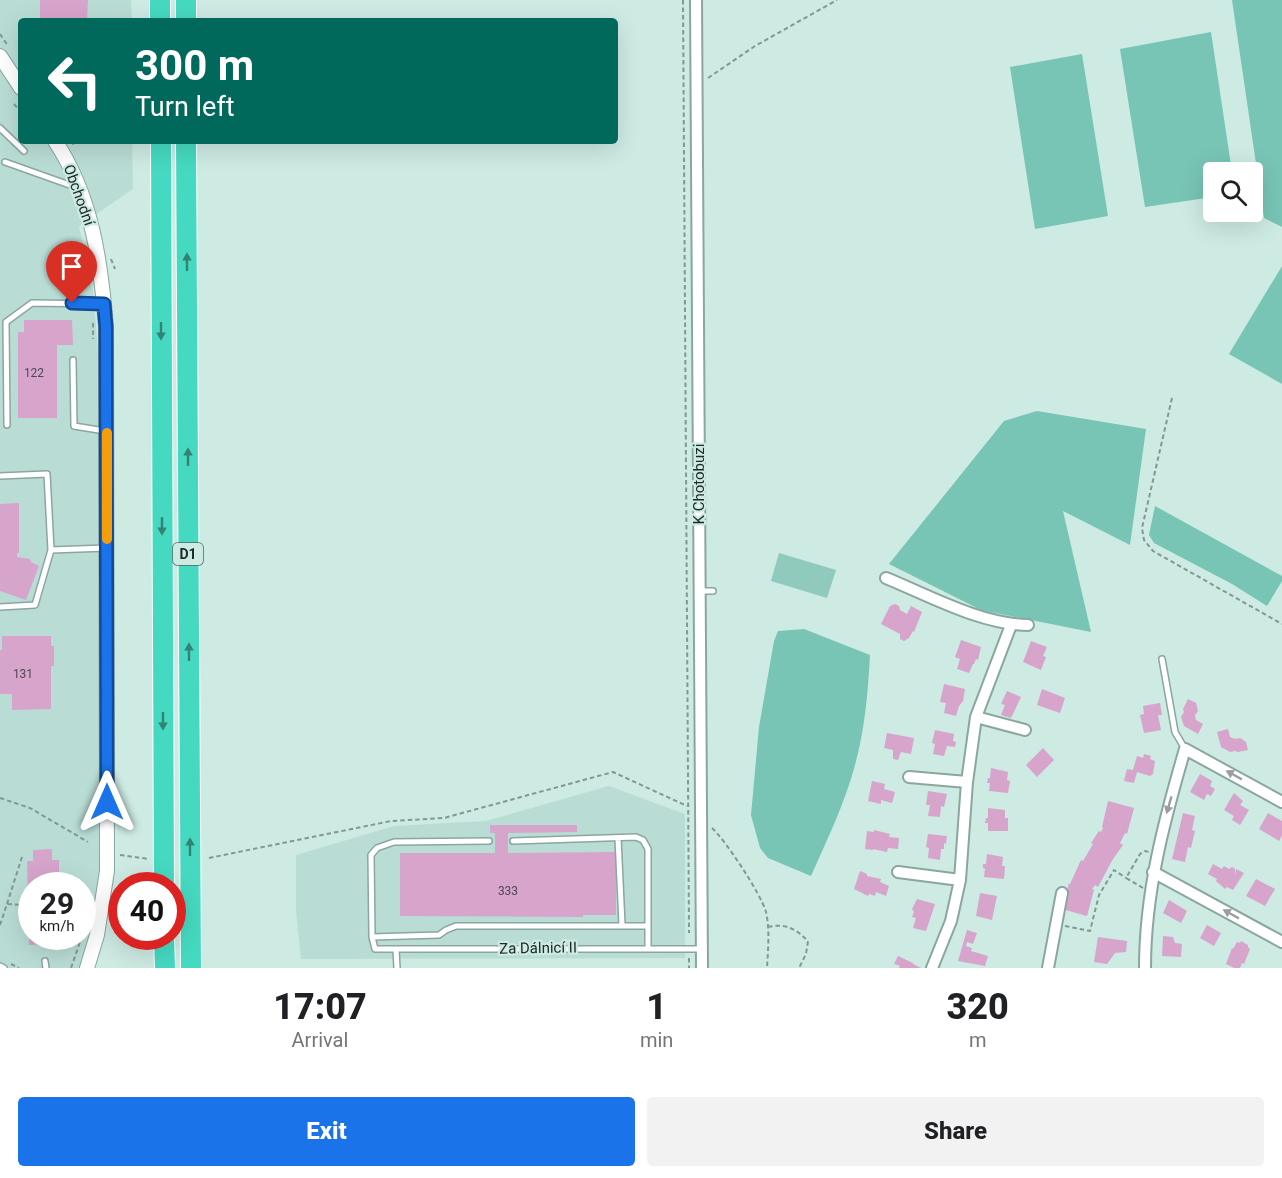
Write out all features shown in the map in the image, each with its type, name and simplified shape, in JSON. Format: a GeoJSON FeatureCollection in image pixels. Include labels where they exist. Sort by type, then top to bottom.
{"type":"FeatureCollection","features":[{"type":"Feature","properties":{"kind":"highway"},"geometry":{"type":"LineString","coordinates":[[160,0],[160,18]]}},
{"type":"Feature","properties":{"kind":"highway"},"geometry":{"type":"LineString","coordinates":[[186,0],[186,18]]}},
{"type":"Feature","properties":{"kind":"highway","name":"D1"},"geometry":{"type":"LineString","coordinates":[[161,144],[164,872]]}},
{"type":"Feature","properties":{"kind":"highway","name":"D1"},"geometry":{"type":"LineString","coordinates":[[186,144],[190,968]]}},
{"type":"Feature","properties":{"kind":"highway"},"geometry":{"type":"LineString","coordinates":[[164,950],[165,968]]}},
{"type":"Feature","properties":{"kind":"street","name":"K Chotobuzi"},"geometry":{"type":"LineString","coordinates":[[696,0],[702,968]]}},
{"type":"Feature","properties":{"kind":"street"},"geometry":{"type":"LineString","coordinates":[[0,56],[18,83]]}},
{"type":"Feature","properties":{"kind":"street","name":"Obchodní"},"geometry":{"type":"LineString","coordinates":[[56,144],[89,214],[98,304],[106,327],[107,871],[98,935],[87,968]]}},
{"type":"Feature","properties":{"kind":"street"},"geometry":{"type":"LineString","coordinates":[[886,578],[941,600],[961,611],[1011,625],[1028,625]]}},
{"type":"Feature","properties":{"kind":"street"},"geometry":{"type":"LineString","coordinates":[[932,968],[951,921],[960,880],[967,782],[976,717],[1011,625]]}},
{"type":"Feature","properties":{"kind":"street"},"geometry":{"type":"LineString","coordinates":[[976,717],[1025,730]]}},
{"type":"Feature","properties":{"kind":"street"},"geometry":{"type":"LineString","coordinates":[[1145,968],[1145,944],[1153,872],[1185,748],[1282,802]]}},
{"type":"Feature","properties":{"kind":"street"},"geometry":{"type":"LineString","coordinates":[[909,777],[967,782]]}},
{"type":"Feature","properties":{"kind":"street"},"geometry":{"type":"LineString","coordinates":[[898,872],[960,880]]}},
{"type":"Feature","properties":{"kind":"street"},"geometry":{"type":"LineString","coordinates":[[1153,872],[1282,942]]}},
{"type":"Feature","properties":{"kind":"street"},"geometry":{"type":"LineString","coordinates":[[1048,968],[1062,893]]}},
{"type":"Feature","properties":{"kind":"lane"},"geometry":{"type":"LineString","coordinates":[[0,128],[24,150]]}},
{"type":"Feature","properties":{"kind":"lane"},"geometry":{"type":"LineString","coordinates":[[5,162],[79,189]]}},
{"type":"Feature","properties":{"kind":"lane"},"geometry":{"type":"LineString","coordinates":[[7,425],[6,322],[32,303],[98,304]]}},
{"type":"Feature","properties":{"kind":"lane"},"geometry":{"type":"LineString","coordinates":[[73,360],[74,426],[107,432]]}},
{"type":"Feature","properties":{"kind":"lane"},"geometry":{"type":"LineString","coordinates":[[0,476],[47,474],[51,550],[35,605],[0,607]]}},
{"type":"Feature","properties":{"kind":"lane"},"geometry":{"type":"LineString","coordinates":[[51,550],[107,548]]}},
{"type":"Feature","properties":{"kind":"lane"},"geometry":{"type":"LineString","coordinates":[[700,591],[713,591]]}},
{"type":"Feature","properties":{"kind":"lane"},"geometry":{"type":"LineString","coordinates":[[1162,659],[1175,732],[1185,748]]}},
{"type":"Feature","properties":{"kind":"lane"},"geometry":{"type":"LineString","coordinates":[[513,841],[636,837],[644,840],[648,849],[648,948]]}},
{"type":"Feature","properties":{"kind":"lane"},"geometry":{"type":"LineString","coordinates":[[618,838],[622,925]]}},
{"type":"Feature","properties":{"kind":"lane"},"geometry":{"type":"LineString","coordinates":[[489,841],[394,842],[377,848],[371,855],[372,937],[439,935],[456,926],[648,926]]}},
{"type":"Feature","properties":{"kind":"lane","name":"Za Dálnicí II"},"geometry":{"type":"LineString","coordinates":[[372,937],[375,949],[396,950],[702,949]]}},
{"type":"Feature","properties":{"kind":"lane"},"geometry":{"type":"LineString","coordinates":[[396,950],[397,968]]}},
{"type":"Feature","properties":{"kind":"path"},"geometry":{"type":"LineString","coordinates":[[684,0],[689,933]]}},
{"type":"Feature","properties":{"kind":"path"},"geometry":{"type":"LineString","coordinates":[[684,79],[706,79],[715,75],[745,52],[837,0]]}},
{"type":"Feature","properties":{"kind":"path"},"geometry":{"type":"LineString","coordinates":[[15,104],[18,108]]}},
{"type":"Feature","properties":{"kind":"path"},"geometry":{"type":"LineString","coordinates":[[93,339],[98,304]]}},
{"type":"Feature","properties":{"kind":"path"},"geometry":{"type":"LineString","coordinates":[[1172,398],[1142,528],[1144,540],[1153,551],[1282,624]]}},
{"type":"Feature","properties":{"kind":"path"},"geometry":{"type":"LineString","coordinates":[[209,858],[391,821],[444,818],[613,772],[688,807]]}},
{"type":"Feature","properties":{"kind":"path"},"geometry":{"type":"LineString","coordinates":[[0,798],[30,808],[88,842]]}},
{"type":"Feature","properties":{"kind":"path"},"geometry":{"type":"LineString","coordinates":[[701,823],[714,829],[724,841],[765,908],[768,927],[767,968]]}},
{"type":"Feature","properties":{"kind":"path"},"geometry":{"type":"LineString","coordinates":[[1126,878],[1140,854],[1145,851],[1152,852],[1151,860],[1156,860]]}},
{"type":"Feature","properties":{"kind":"path"},"geometry":{"type":"LineString","coordinates":[[120,855],[150,859]]}},
{"type":"Feature","properties":{"kind":"path"},"geometry":{"type":"LineString","coordinates":[[0,925],[22,856]]}},
{"type":"Feature","properties":{"kind":"path"},"geometry":{"type":"LineString","coordinates":[[1056,925],[1090,931],[1099,895],[1114,870],[1146,890],[1147,884],[1151,886]]}},
{"type":"Feature","properties":{"kind":"path"},"geometry":{"type":"LineString","coordinates":[[7,904],[18,904]]}},
{"type":"Feature","properties":{"kind":"path"},"geometry":{"type":"LineString","coordinates":[[768,927],[781,924],[798,930],[808,941],[806,954],[799,968]]}},
{"type":"Feature","properties":{"kind":"path"},"geometry":{"type":"LineString","coordinates":[[70,968],[77,950]]}},
{"type":"Feature","properties":{"kind":"path"},"geometry":{"type":"LineString","coordinates":[[689,958],[689,968]]}},
{"type":"Feature","properties":{"kind":"shaded area"},"geometry":{"type":"Polygon","coordinates":[[[0,0],[131,0],[132,18],[18,18],[18,144],[132,144],[133,189],[79,226],[93,291],[104,421],[99,871],[96,892],[96,872],[18,872],[18,950],[86,950],[81,968],[0,968],[0,0]]]}},
{"type":"Feature","properties":{"kind":"shaded area"},"geometry":{"type":"Polygon","coordinates":[[[779,553],[836,570],[827,598],[771,581],[779,553]]]}},
{"type":"Feature","properties":{"kind":"shaded area"},"geometry":{"type":"Polygon","coordinates":[[[609,786],[685,814],[685,958],[301,959],[296,911],[296,855],[394,826],[486,821],[609,786]]]}},
{"type":"Feature","properties":{"kind":"green space"},"geometry":{"type":"Polygon","coordinates":[[[1232,0],[1282,0],[1282,227],[1264,218],[1263,162],[1256,162],[1232,0]]]}},
{"type":"Feature","properties":{"kind":"green space"},"geometry":{"type":"Polygon","coordinates":[[[1211,32],[1230,162],[1203,162],[1203,198],[1145,207],[1120,49],[1211,32]]]}},
{"type":"Feature","properties":{"kind":"green space"},"geometry":{"type":"Polygon","coordinates":[[[1082,54],[1108,216],[1035,229],[1010,67],[1082,54]]]}},
{"type":"Feature","properties":{"kind":"green space"},"geometry":{"type":"Polygon","coordinates":[[[1282,266],[1282,384],[1229,354],[1282,266]]]}},
{"type":"Feature","properties":{"kind":"green space"},"geometry":{"type":"Polygon","coordinates":[[[1037,411],[1146,429],[1130,545],[1063,511],[1091,632],[981,610],[889,564],[1004,421],[1037,411]]]}},
{"type":"Feature","properties":{"kind":"green space"},"geometry":{"type":"Polygon","coordinates":[[[1155,506],[1282,576],[1282,581],[1267,606],[1232,584],[1154,543],[1149,535],[1155,506]]]}},
{"type":"Feature","properties":{"kind":"green space"},"geometry":{"type":"Polygon","coordinates":[[[804,629],[870,655],[866,710],[855,765],[841,807],[811,876],[768,858],[760,848],[751,815],[759,727],[774,641],[778,631],[804,629]]]}},
{"type":"Feature","properties":{"kind":"building"},"geometry":{"type":"Polygon","coordinates":[[[40,0],[88,0],[87,18],[40,18],[40,0]]]}},
{"type":"Feature","properties":{"kind":"building"},"geometry":{"type":"Polygon","coordinates":[[[24,320],[72,320],[73,345],[57,345],[57,418],[18,418],[18,332],[24,332],[24,320]]]}},
{"type":"Feature","properties":{"kind":"building"},"geometry":{"type":"Polygon","coordinates":[[[19,503],[19,553],[17,557],[30,559],[39,566],[26,600],[0,591],[0,504],[19,503]]]}},
{"type":"Feature","properties":{"kind":"building"},"geometry":{"type":"Polygon","coordinates":[[[895,604],[907,614],[911,606],[922,612],[914,632],[904,641],[900,639],[900,634],[881,624],[890,606],[895,604]]]}},
{"type":"Feature","properties":{"kind":"building"},"geometry":{"type":"Polygon","coordinates":[[[2,636],[51,636],[51,646],[54,646],[54,666],[51,666],[51,709],[12,710],[12,694],[0,694],[2,636]]]}},
{"type":"Feature","properties":{"kind":"building"},"geometry":{"type":"Polygon","coordinates":[[[961,640],[981,647],[978,660],[976,659],[969,673],[957,669],[960,659],[955,657],[961,640]]]}},
{"type":"Feature","properties":{"kind":"building"},"geometry":{"type":"Polygon","coordinates":[[[1031,641],[1047,647],[1041,670],[1023,662],[1031,641]]]}},
{"type":"Feature","properties":{"kind":"building"},"geometry":{"type":"Polygon","coordinates":[[[944,684],[965,689],[963,701],[956,716],[944,713],[946,703],[940,702],[944,684]]]}},
{"type":"Feature","properties":{"kind":"building"},"geometry":{"type":"Polygon","coordinates":[[[1042,689],[1065,698],[1060,713],[1037,705],[1042,689]]]}},
{"type":"Feature","properties":{"kind":"building"},"geometry":{"type":"Polygon","coordinates":[[[1007,691],[1021,697],[1011,718],[1001,715],[1005,705],[1001,704],[1007,691]]]}},
{"type":"Feature","properties":{"kind":"building"},"geometry":{"type":"Polygon","coordinates":[[[1188,699],[1196,703],[1198,711],[1195,715],[1196,720],[1203,724],[1198,734],[1184,726],[1181,717],[1188,699]]]}},
{"type":"Feature","properties":{"kind":"building"},"geometry":{"type":"Polygon","coordinates":[[[1160,703],[1162,715],[1158,715],[1161,730],[1144,733],[1140,715],[1144,714],[1143,706],[1160,703]]]}},
{"type":"Feature","properties":{"kind":"building"},"geometry":{"type":"Polygon","coordinates":[[[1228,729],[1230,737],[1240,738],[1246,742],[1248,750],[1230,752],[1221,747],[1217,732],[1228,729]]]}},
{"type":"Feature","properties":{"kind":"building"},"geometry":{"type":"Polygon","coordinates":[[[935,730],[954,734],[955,747],[947,746],[944,756],[933,754],[935,744],[932,743],[935,730]]]}},
{"type":"Feature","properties":{"kind":"building"},"geometry":{"type":"Polygon","coordinates":[[[887,733],[914,738],[911,754],[901,752],[898,760],[893,759],[893,750],[884,748],[887,733]]]}},
{"type":"Feature","properties":{"kind":"building"},"geometry":{"type":"Polygon","coordinates":[[[1043,748],[1054,760],[1037,777],[1026,765],[1043,748]]]}},
{"type":"Feature","properties":{"kind":"building"},"geometry":{"type":"Polygon","coordinates":[[[1144,754],[1151,756],[1150,759],[1155,761],[1153,774],[1150,776],[1137,772],[1134,783],[1124,781],[1127,769],[1133,770],[1137,756],[1143,758],[1144,754]]]}},
{"type":"Feature","properties":{"kind":"building"},"geometry":{"type":"Polygon","coordinates":[[[991,768],[1008,772],[1007,780],[1010,781],[1008,793],[989,791],[990,783],[987,783],[991,768]]]}},
{"type":"Feature","properties":{"kind":"building"},"geometry":{"type":"Polygon","coordinates":[[[1200,774],[1212,781],[1210,786],[1215,789],[1211,796],[1207,794],[1204,800],[1190,792],[1200,774]]]}},
{"type":"Feature","properties":{"kind":"building"},"geometry":{"type":"Polygon","coordinates":[[[872,781],[885,784],[884,789],[895,792],[892,803],[881,800],[881,804],[868,801],[872,781]]]}},
{"type":"Feature","properties":{"kind":"building"},"geometry":{"type":"Polygon","coordinates":[[[928,791],[947,794],[944,807],[941,806],[940,817],[928,816],[930,805],[926,805],[928,791]]]}},
{"type":"Feature","properties":{"kind":"building"},"geometry":{"type":"Polygon","coordinates":[[[1234,793],[1243,801],[1240,805],[1249,810],[1240,825],[1232,820],[1234,816],[1224,810],[1234,793]]]}},
{"type":"Feature","properties":{"kind":"building"},"geometry":{"type":"Polygon","coordinates":[[[1108,801],[1134,808],[1127,834],[1125,833],[1120,843],[1123,845],[1098,887],[1095,885],[1092,889],[1094,890],[1087,916],[1062,909],[1069,883],[1081,860],[1083,861],[1093,844],[1091,843],[1103,828],[1108,801]]]}},
{"type":"Feature","properties":{"kind":"building"},"geometry":{"type":"Polygon","coordinates":[[[988,808],[1005,810],[1005,818],[1008,818],[1008,831],[988,831],[988,823],[985,823],[988,818],[988,808]]]}},
{"type":"Feature","properties":{"kind":"building"},"geometry":{"type":"Polygon","coordinates":[[[1183,813],[1195,816],[1192,830],[1195,831],[1185,862],[1172,859],[1183,813]]]}},
{"type":"Feature","properties":{"kind":"building"},"geometry":{"type":"Polygon","coordinates":[[[1268,813],[1282,821],[1282,835],[1279,841],[1259,829],[1268,813]]]}},
{"type":"Feature","properties":{"kind":"building"},"geometry":{"type":"Polygon","coordinates":[[[490,825],[577,825],[577,832],[508,833],[508,853],[616,852],[616,915],[583,915],[583,917],[400,916],[400,853],[495,853],[495,833],[490,833],[490,825]]]}},
{"type":"Feature","properties":{"kind":"building"},"geometry":{"type":"Polygon","coordinates":[[[874,830],[890,834],[889,837],[899,838],[898,849],[888,848],[887,852],[865,849],[867,831],[874,832],[874,830]]]}},
{"type":"Feature","properties":{"kind":"building"},"geometry":{"type":"Polygon","coordinates":[[[928,834],[947,836],[944,849],[941,849],[940,860],[928,858],[929,848],[926,847],[928,834]]]}},
{"type":"Feature","properties":{"kind":"building"},"geometry":{"type":"Polygon","coordinates":[[[52,849],[52,860],[59,860],[59,872],[27,872],[27,861],[33,861],[33,850],[52,849]]]}},
{"type":"Feature","properties":{"kind":"building"},"geometry":{"type":"Polygon","coordinates":[[[987,854],[1003,857],[1004,879],[984,877],[983,864],[986,864],[987,854]]]}},
{"type":"Feature","properties":{"kind":"building"},"geometry":{"type":"Polygon","coordinates":[[[1213,864],[1222,869],[1224,866],[1229,869],[1232,867],[1235,869],[1235,876],[1236,869],[1244,873],[1233,890],[1227,887],[1225,889],[1216,881],[1217,879],[1208,874],[1213,864]]]}},
{"type":"Feature","properties":{"kind":"building"},"geometry":{"type":"Polygon","coordinates":[[[860,871],[867,876],[881,879],[880,882],[889,886],[886,896],[876,892],[875,896],[869,894],[868,896],[854,889],[860,871]]]}},
{"type":"Feature","properties":{"kind":"building"},"geometry":{"type":"Polygon","coordinates":[[[1256,879],[1275,889],[1265,906],[1246,896],[1256,879]]]}},
{"type":"Feature","properties":{"kind":"building"},"geometry":{"type":"Polygon","coordinates":[[[980,893],[997,896],[992,920],[976,916],[980,893]]]}},
{"type":"Feature","properties":{"kind":"building"},"geometry":{"type":"Polygon","coordinates":[[[917,899],[935,904],[926,931],[913,928],[916,918],[912,917],[914,912],[912,909],[917,899]]]}},
{"type":"Feature","properties":{"kind":"building"},"geometry":{"type":"Polygon","coordinates":[[[1169,900],[1187,911],[1181,923],[1163,913],[1169,900]]]}},
{"type":"Feature","properties":{"kind":"building"},"geometry":{"type":"Polygon","coordinates":[[[1207,925],[1221,933],[1214,946],[1200,938],[1207,925]]]}},
{"type":"Feature","properties":{"kind":"building"},"geometry":{"type":"Polygon","coordinates":[[[967,930],[977,933],[973,944],[967,942],[966,946],[972,948],[971,951],[988,956],[985,966],[958,961],[967,930]]]}},
{"type":"Feature","properties":{"kind":"building"},"geometry":{"type":"Polygon","coordinates":[[[1163,936],[1173,937],[1175,943],[1182,944],[1181,957],[1162,956],[1163,936]]]}},
{"type":"Feature","properties":{"kind":"building"},"geometry":{"type":"Polygon","coordinates":[[[1098,937],[1127,941],[1126,952],[1115,953],[1107,964],[1094,962],[1098,937]]]}},
{"type":"Feature","properties":{"kind":"building"},"geometry":{"type":"Polygon","coordinates":[[[1241,941],[1250,949],[1244,964],[1242,963],[1240,968],[1234,968],[1226,964],[1232,948],[1241,941]]]}},
{"type":"Feature","properties":{"kind":"building"},"geometry":{"type":"Polygon","coordinates":[[[898,956],[921,968],[899,968],[900,966],[894,964],[898,956]]]}},
{"type":"Feature","properties":{"kind":"slow traffic"},"geometry":{"type":"LineString","coordinates":[[107,433],[107,539]]}},
{"type":"Feature","properties":{"kind":"route"},"geometry":{"type":"LineString","coordinates":[[72,303],[104,304],[106,327],[107,802]]}}]}
